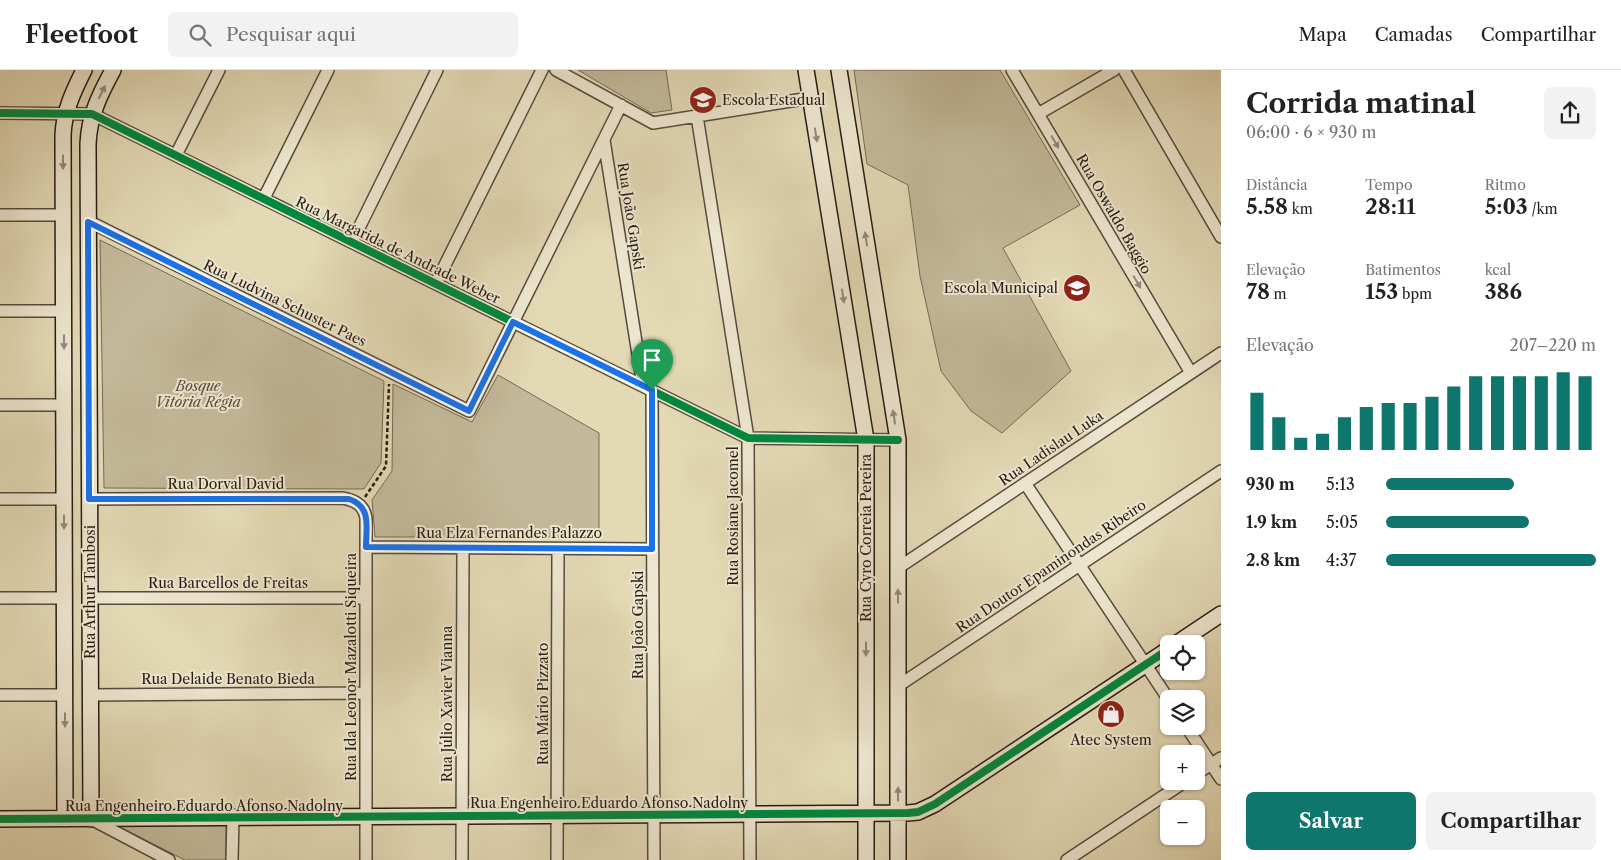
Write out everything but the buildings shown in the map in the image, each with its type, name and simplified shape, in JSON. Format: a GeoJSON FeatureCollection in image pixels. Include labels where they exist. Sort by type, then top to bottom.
{"type":"FeatureCollection","features":[{"type":"Feature","properties":{"kind":"street","name":"Rua Arthur Tambosi"},"geometry":{"type":"LineString","coordinates":[[65,819],[63,135],[65,114],[84,70]]}},
{"type":"Feature","properties":{"kind":"street","name":"Rua Arthur Tambosi"},"geometry":{"type":"LineString","coordinates":[[90,819],[88,136],[92,114],[113,70]]}},
{"type":"Feature","properties":{"kind":"street"},"geometry":{"type":"LineString","coordinates":[[176,155],[219,70]]}},
{"type":"Feature","properties":{"kind":"street"},"geometry":{"type":"LineString","coordinates":[[264,198],[328,70]]}},
{"type":"Feature","properties":{"kind":"street"},"geometry":{"type":"LineString","coordinates":[[352,242],[437,70]]}},
{"type":"Feature","properties":{"kind":"street"},"geometry":{"type":"LineString","coordinates":[[436,283],[542,70]]}},
{"type":"Feature","properties":{"kind":"street"},"geometry":{"type":"LineString","coordinates":[[556,70],[653,122],[810,98]]}},
{"type":"Feature","properties":{"kind":"street","name":"Rua Cyro Correia Pereira"},"geometry":{"type":"LineString","coordinates":[[806,70],[866,440],[866,860]]}},
{"type":"Feature","properties":{"kind":"street"},"geometry":{"type":"LineString","coordinates":[[839,70],[898,440],[898,860]]}},
{"type":"Feature","properties":{"kind":"street","name":"Rua Oswaldo Baggio"},"geometry":{"type":"LineString","coordinates":[[1012,70],[1191,374]]}},
{"type":"Feature","properties":{"kind":"street"},"geometry":{"type":"LineString","coordinates":[[1038,114],[1114,70]]}},
{"type":"Feature","properties":{"kind":"street"},"geometry":{"type":"LineString","coordinates":[[1124,70],[1221,237]]}},
{"type":"Feature","properties":{"kind":"street"},"geometry":{"type":"LineString","coordinates":[[513,322],[621,105]]}},
{"type":"Feature","properties":{"kind":"street","name":"Rua Margarida de Andrade Weber"},"geometry":{"type":"LineString","coordinates":[[0,114],[92,114],[748,438],[898,440]]}},
{"type":"Feature","properties":{"kind":"street","name":"Rua Rosiane Jacomel"},"geometry":{"type":"LineString","coordinates":[[698,116],[748,438],[750,860]]}},
{"type":"Feature","properties":{"kind":"street","name":"Rua João Gapski"},"geometry":{"type":"LineString","coordinates":[[604,140],[647,388],[652,549],[654,860]]}},
{"type":"Feature","properties":{"kind":"street"},"geometry":{"type":"LineString","coordinates":[[0,215],[63,215]]}},
{"type":"Feature","properties":{"kind":"street","name":"Rua Ludvina Schuster Paes"},"geometry":{"type":"LineString","coordinates":[[88,222],[469,411],[513,322]]}},
{"type":"Feature","properties":{"kind":"street"},"geometry":{"type":"LineString","coordinates":[[0,311],[64,311]]}},
{"type":"Feature","properties":{"kind":"street","name":"Rua Ladislau Luka"},"geometry":{"type":"LineString","coordinates":[[898,568],[1221,353]]}},
{"type":"Feature","properties":{"kind":"street"},"geometry":{"type":"LineString","coordinates":[[0,405],[64,405]]}},
{"type":"Feature","properties":{"kind":"street","name":"Rua Doutor Epaminondas Ribeiro"},"geometry":{"type":"LineString","coordinates":[[898,686],[1221,471]]}},
{"type":"Feature","properties":{"kind":"street"},"geometry":{"type":"LineString","coordinates":[[1025,483],[1162,690]]}},
{"type":"Feature","properties":{"kind":"street","name":"Rua Dorval David"},"geometry":{"type":"LineString","coordinates":[[89,499],[342,498],[349,499],[360,505]]}},
{"type":"Feature","properties":{"kind":"street"},"geometry":{"type":"LineString","coordinates":[[0,500],[64,499]]}},
{"type":"Feature","properties":{"kind":"street","name":"Rua Ida Leonor Mazalotti Siqueira"},"geometry":{"type":"LineString","coordinates":[[360,505],[364,509],[366,518],[366,860]]}},
{"type":"Feature","properties":{"kind":"street","name":"Rua Elza Fernandes Palazzo"},"geometry":{"type":"LineString","coordinates":[[366,547],[652,549]]}},
{"type":"Feature","properties":{"kind":"street","name":"Rua Júlio Xavier Vianna"},"geometry":{"type":"LineString","coordinates":[[462,860],[463,548]]}},
{"type":"Feature","properties":{"kind":"street","name":"Rua Mário Pizzato"},"geometry":{"type":"LineString","coordinates":[[557,860],[558,548]]}},
{"type":"Feature","properties":{"kind":"street"},"geometry":{"type":"LineString","coordinates":[[0,598],[64,598]]}},
{"type":"Feature","properties":{"kind":"street","name":"Rua Barcellos de Freitas"},"geometry":{"type":"LineString","coordinates":[[90,598],[366,598]]}},
{"type":"Feature","properties":{"kind":"street"},"geometry":{"type":"LineString","coordinates":[[1190,635],[1221,614]]}},
{"type":"Feature","properties":{"kind":"street","name":"Rua Engenheiro Eduardo Afonso Nadolny"},"geometry":{"type":"LineString","coordinates":[[0,820],[898,814],[918,812],[935,804],[1160,655]]}},
{"type":"Feature","properties":{"kind":"street","name":"Rua Delaide Benato Bieda"},"geometry":{"type":"LineString","coordinates":[[90,695],[366,693]]}},
{"type":"Feature","properties":{"kind":"street"},"geometry":{"type":"LineString","coordinates":[[0,695],[65,695]]}},
{"type":"Feature","properties":{"kind":"street"},"geometry":{"type":"LineString","coordinates":[[1194,735],[1216,761],[1221,779]]}},
{"type":"Feature","properties":{"kind":"street"},"geometry":{"type":"LineString","coordinates":[[1205,768],[1216,761]]}},
{"type":"Feature","properties":{"kind":"street"},"geometry":{"type":"LineString","coordinates":[[1067,860],[1172,790]]}},
{"type":"Feature","properties":{"kind":"street"},"geometry":{"type":"LineString","coordinates":[[232,860],[233,818]]}},
{"type":"Feature","properties":{"kind":"street"},"geometry":{"type":"LineString","coordinates":[[90,819],[169,860]]}},
{"type":"Feature","properties":{"kind":"path"},"geometry":{"type":"LineString","coordinates":[[360,505],[386,466],[390,371]]}},
{"type":"Feature","properties":{"kind":"green space"},"geometry":{"type":"Polygon","coordinates":[[[578,70],[666,70],[672,110],[651,113],[578,70]]]}},
{"type":"Feature","properties":{"kind":"green space"},"geometry":{"type":"Polygon","coordinates":[[[854,70],[1000,70],[1080,205],[1003,248],[1071,371],[1002,433],[971,411],[941,371],[920,276],[908,185],[867,164],[854,70]]]}},
{"type":"Feature","properties":{"kind":"green space","name":"Bosque Vitória Régia"},"geometry":{"type":"Polygon","coordinates":[[[100,240],[384,381],[381,463],[364,489],[104,488],[100,240]]]}},
{"type":"Feature","properties":{"kind":"green space"},"geometry":{"type":"Polygon","coordinates":[[[498,375],[599,433],[599,537],[375,537],[372,500],[392,471],[393,384],[472,422],[498,375]]]}},
{"type":"Feature","properties":{"kind":"green space"},"geometry":{"type":"Polygon","coordinates":[[[226,825],[226,860],[185,860],[117,826],[226,825]]]}},
{"type":"Feature","properties":{"kind":"cycle path"},"geometry":{"type":"LineString","coordinates":[[0,113],[92,114],[748,438],[898,440]]}},
{"type":"Feature","properties":{"kind":"cycle path"},"geometry":{"type":"LineString","coordinates":[[0,819],[918,812],[935,804],[1160,655]]}},
{"type":"Feature","properties":{"kind":"place","name":"Escola Estadual"},"geometry":{"type":"Point","coordinates":[703,100]}},
{"type":"Feature","properties":{"kind":"place","name":"Escola Municipal"},"geometry":{"type":"Point","coordinates":[1077,288]}},
{"type":"Feature","properties":{"kind":"place","name":"Atec System"},"geometry":{"type":"Point","coordinates":[1111,714]}},
{"type":"Feature","properties":{"kind":"route"},"geometry":{"type":"LineString","coordinates":[[88,222],[469,411],[513,322],[652,390],[652,549],[366,547],[366,518],[364,509],[356,502],[342,498],[89,499],[88,222]]}}]}
